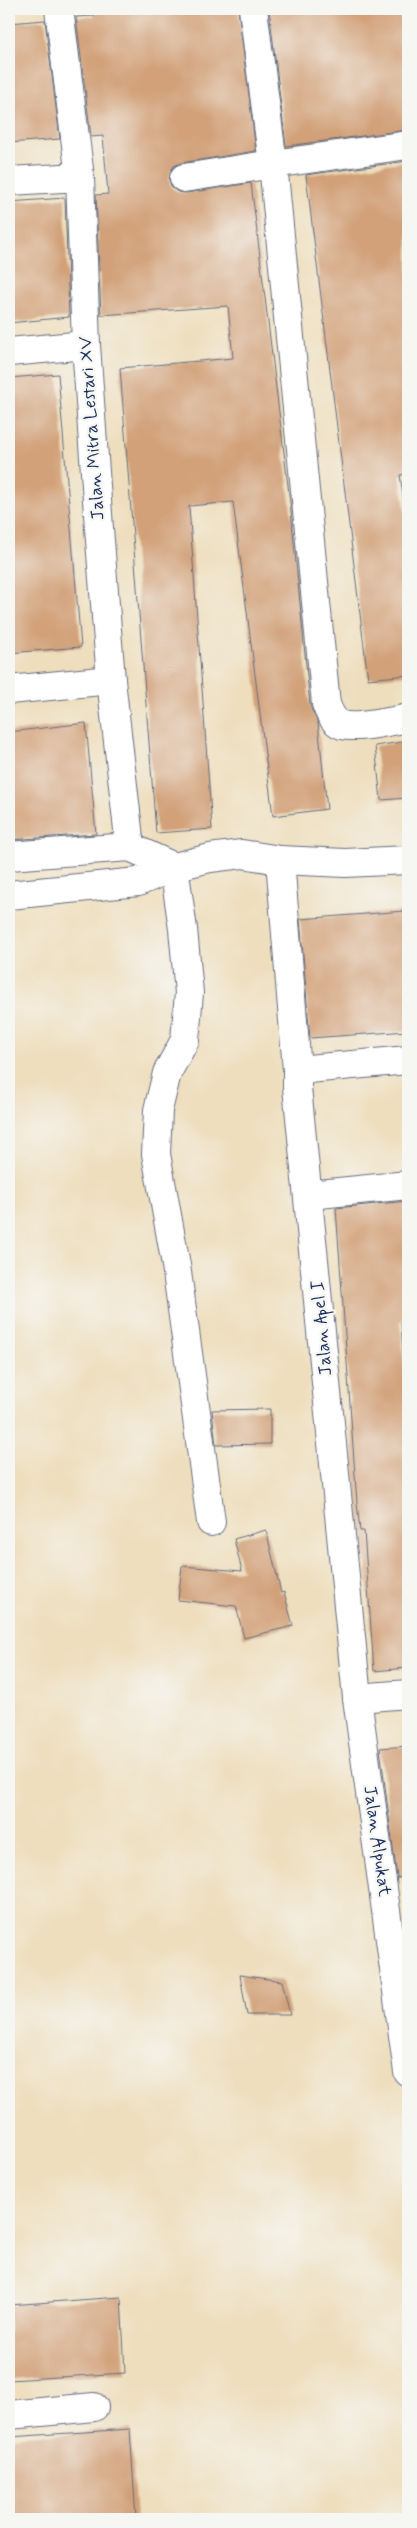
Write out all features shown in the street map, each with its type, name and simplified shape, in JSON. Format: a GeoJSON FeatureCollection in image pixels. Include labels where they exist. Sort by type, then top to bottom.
{"type":"FeatureCollection","features":[{"type":"Feature","properties":{"kind":"street","name":"Jalan Mitra Lestari XV"},"geometry":{"type":"LineString","coordinates":[[59,9],[80,176],[86,345],[111,680],[130,847]]}},
{"type":"Feature","properties":{"kind":"street"},"geometry":{"type":"LineString","coordinates":[[253,9],[273,164],[326,704],[334,720],[343,725],[378,724],[408,718]]}},
{"type":"Feature","properties":{"kind":"street"},"geometry":{"type":"LineString","coordinates":[[184,178],[408,145]]}},
{"type":"Feature","properties":{"kind":"street"},"geometry":{"type":"LineString","coordinates":[[9,181],[80,176]]}},
{"type":"Feature","properties":{"kind":"street"},"geometry":{"type":"LineString","coordinates":[[9,352],[86,345]]}},
{"type":"Feature","properties":{"kind":"street"},"geometry":{"type":"LineString","coordinates":[[9,690],[111,680]]}},
{"type":"Feature","properties":{"kind":"street"},"geometry":{"type":"LineString","coordinates":[[9,856],[130,847],[174,867]]}},
{"type":"Feature","properties":{"kind":"street"},"geometry":{"type":"LineString","coordinates":[[9,894],[138,882],[174,867],[210,858],[242,854],[280,860],[345,863],[408,860]]}},
{"type":"Feature","properties":{"kind":"street","name":"Jalan Apel I"},"geometry":{"type":"LineString","coordinates":[[280,860],[297,1070],[357,1698]]}},
{"type":"Feature","properties":{"kind":"street"},"geometry":{"type":"LineString","coordinates":[[174,867],[188,993],[185,1040],[167,1073],[158,1110],[156,1154],[176,1265],[211,1522]]}},
{"type":"Feature","properties":{"kind":"street"},"geometry":{"type":"LineString","coordinates":[[297,1070],[408,1060]]}},
{"type":"Feature","properties":{"kind":"street"},"geometry":{"type":"LineString","coordinates":[[309,1195],[408,1185]]}},
{"type":"Feature","properties":{"kind":"street"},"geometry":{"type":"LineString","coordinates":[[357,1698],[408,1694]]}},
{"type":"Feature","properties":{"kind":"street","name":"Jalan Alpukat"},"geometry":{"type":"LineString","coordinates":[[357,1698],[408,2072]]}},
{"type":"Feature","properties":{"kind":"street"},"geometry":{"type":"LineString","coordinates":[[9,2415],[94,2407]]}},
{"type":"Feature","properties":{"kind":"building"},"geometry":{"type":"Polygon","coordinates":[[[136,9],[238,9],[256,151],[181,163],[174,166],[170,172],[169,180],[172,188],[178,192],[186,193],[251,183],[290,502],[310,706],[318,723],[327,809],[273,816],[233,502],[189,506],[212,829],[156,833],[120,368],[233,358],[228,306],[101,315],[96,195],[108,194],[103,136],[91,137],[76,17],[94,16],[94,13],[136,9]]]}},
{"type":"Feature","properties":{"kind":"building"},"geometry":{"type":"Polygon","coordinates":[[[269,9],[405,9],[406,19],[408,18],[408,130],[286,146],[269,9]]]}},
{"type":"Feature","properties":{"kind":"building"},"geometry":{"type":"Polygon","coordinates":[[[45,20],[60,139],[9,143],[9,23],[45,20]]]}},
{"type":"Feature","properties":{"kind":"building"},"geometry":{"type":"Polygon","coordinates":[[[408,161],[408,474],[400,475],[408,529],[408,675],[368,679],[306,175],[408,161]]]}},
{"type":"Feature","properties":{"kind":"building"},"geometry":{"type":"Polygon","coordinates":[[[65,198],[69,317],[9,323],[9,202],[65,198]]]}},
{"type":"Feature","properties":{"kind":"building"},"geometry":{"type":"Polygon","coordinates":[[[58,374],[81,647],[9,653],[9,378],[58,374]]]}},
{"type":"Feature","properties":{"kind":"building"},"geometry":{"type":"Polygon","coordinates":[[[86,723],[96,834],[9,840],[9,732],[86,723]]]}},
{"type":"Feature","properties":{"kind":"building"},"geometry":{"type":"Polygon","coordinates":[[[408,741],[408,798],[381,800],[375,746],[408,741]]]}},
{"type":"Feature","properties":{"kind":"building"},"geometry":{"type":"Polygon","coordinates":[[[405,911],[408,948],[408,1031],[310,1038],[300,919],[405,911]]]}},
{"type":"Feature","properties":{"kind":"building"},"geometry":{"type":"Polygon","coordinates":[[[408,1201],[408,1321],[401,1321],[408,1422],[408,1668],[374,1671],[364,1531],[360,1531],[357,1503],[336,1208],[408,1201]]]}},
{"type":"Feature","properties":{"kind":"building"},"geometry":{"type":"Polygon","coordinates":[[[270,1409],[270,1444],[216,1445],[212,1410],[270,1409]]]}},
{"type":"Feature","properties":{"kind":"building"},"geometry":{"type":"Polygon","coordinates":[[[266,1530],[281,1593],[284,1592],[293,1626],[244,1638],[236,1606],[178,1600],[182,1566],[242,1571],[234,1539],[266,1530]]]}},
{"type":"Feature","properties":{"kind":"building"},"geometry":{"type":"Polygon","coordinates":[[[408,1746],[408,1876],[397,1878],[380,1748],[408,1746]]]}},
{"type":"Feature","properties":{"kind":"building"},"geometry":{"type":"Polygon","coordinates":[[[240,1975],[282,1981],[290,2015],[247,2015],[240,1975]]]}},
{"type":"Feature","properties":{"kind":"building"},"geometry":{"type":"Polygon","coordinates":[[[121,2297],[125,2373],[9,2380],[9,2305],[121,2297]]]}},
{"type":"Feature","properties":{"kind":"building"},"geometry":{"type":"Polygon","coordinates":[[[130,2429],[136,2519],[9,2519],[9,2437],[130,2429]]]}}]}
